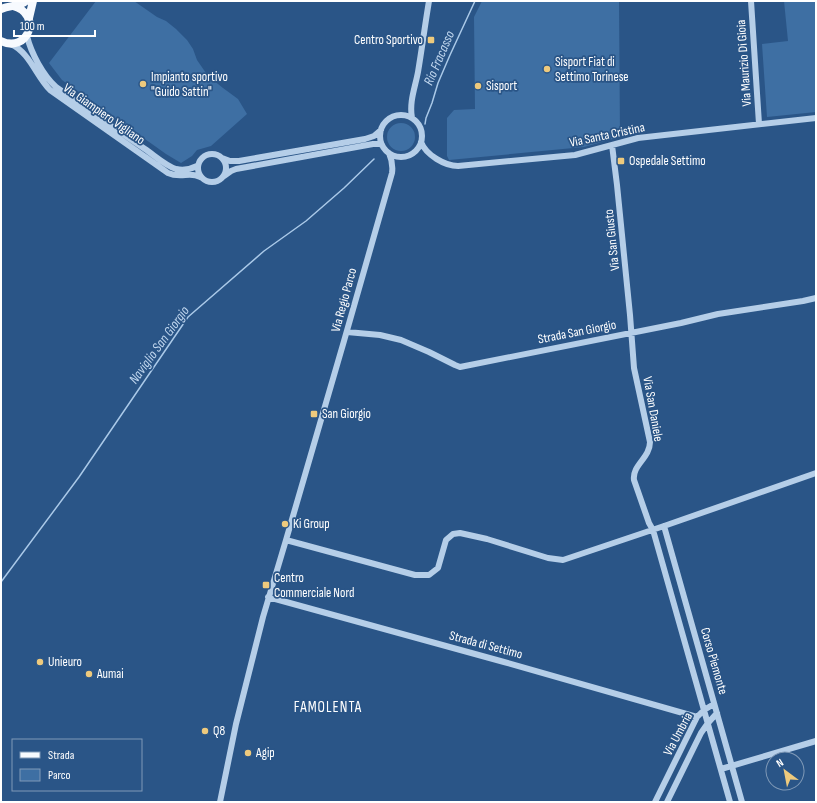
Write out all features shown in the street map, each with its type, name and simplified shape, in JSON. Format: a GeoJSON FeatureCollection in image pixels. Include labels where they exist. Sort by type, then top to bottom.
{"type":"FeatureCollection","features":[{"type":"Feature","properties":{"kind":"main road"},"geometry":{"type":"LineString","coordinates":[[1,9],[7,6],[20,5],[26,1]]}},
{"type":"Feature","properties":{"kind":"main road"},"geometry":{"type":"LineString","coordinates":[[5,45],[19,42],[27,36],[33,1]]}},
{"type":"Feature","properties":{"kind":"main road"},"geometry":{"type":"LineString","coordinates":[[13,6],[23,10],[29,18]]}},
{"type":"Feature","properties":{"kind":"street"},"geometry":{"type":"LineString","coordinates":[[401,115],[406,110],[411,100],[418,73],[429,1]]}},
{"type":"Feature","properties":{"kind":"street","name":"Via Maurizio Di Gioia"},"geometry":{"type":"LineString","coordinates":[[751,1],[759,124]]}},
{"type":"Feature","properties":{"kind":"street","name":"Via Giampiero Vigliano"},"geometry":{"type":"LineString","coordinates":[[27,36],[31,49],[40,66],[56,87],[129,139],[174,168],[186,169],[197,166]]}},
{"type":"Feature","properties":{"kind":"street","name":"Via Giampiero Vigliano"},"geometry":{"type":"LineString","coordinates":[[5,45],[17,48],[25,55],[42,81],[50,90],[171,174],[179,176],[193,174],[200,176]]}},
{"type":"Feature","properties":{"kind":"street"},"geometry":{"type":"LineString","coordinates":[[411,100],[412,118]]}},
{"type":"Feature","properties":{"kind":"street"},"geometry":{"type":"LineString","coordinates":[[389,154],[402,157],[412,154],[418,149],[421,142],[421,128],[412,118],[401,115],[395,116],[389,119],[381,130],[380,136],[382,145],[392,159],[393,168]]}},
{"type":"Feature","properties":{"kind":"street","name":"Via Santa Cristina"},"geometry":{"type":"LineString","coordinates":[[421,142],[429,154],[452,166],[458,166],[574,155],[638,138],[816,118]]}},
{"type":"Feature","properties":{"kind":"street"},"geometry":{"type":"LineString","coordinates":[[381,130],[374,136],[365,139],[239,161],[230,162],[219,155],[210,153],[202,157],[197,166],[197,170],[200,176],[206,181],[216,182],[227,173],[236,169],[373,144],[382,145]]}},
{"type":"Feature","properties":{"kind":"street","name":"Via San Giusto"},"geometry":{"type":"LineString","coordinates":[[612,145],[631,332]]}},
{"type":"Feature","properties":{"kind":"street","name":"Via Santa Cristina"},"geometry":{"type":"LineString","coordinates":[[412,154],[429,154]]}},
{"type":"Feature","properties":{"kind":"street","name":"Via Regio Parco"},"geometry":{"type":"LineString","coordinates":[[286,540],[393,168],[402,157]]}},
{"type":"Feature","properties":{"kind":"street"},"geometry":{"type":"LineString","coordinates":[[222,158],[226,167],[224,176]]}},
{"type":"Feature","properties":{"kind":"street","name":"Strada San Giorgio"},"geometry":{"type":"LineString","coordinates":[[347,332],[380,335],[401,340],[460,366],[718,314],[816,298]]}},
{"type":"Feature","properties":{"kind":"street","name":"Via San Daniele"},"geometry":{"type":"LineString","coordinates":[[631,332],[634,368],[650,444],[648,452],[637,467],[634,477],[649,523],[654,530]]}},
{"type":"Feature","properties":{"kind":"street"},"geometry":{"type":"LineString","coordinates":[[220,802],[236,724],[268,597],[286,540],[415,575],[429,575],[438,568],[446,540],[453,534],[460,533],[486,539],[548,558],[563,560],[654,530],[816,473]]}},
{"type":"Feature","properties":{"kind":"street","name":"Corso Piemonte"},"geometry":{"type":"LineString","coordinates":[[664,526],[742,802]]}},
{"type":"Feature","properties":{"kind":"street","name":"Corso Piemonte"},"geometry":{"type":"LineString","coordinates":[[654,530],[730,802]]}},
{"type":"Feature","properties":{"kind":"street"},"geometry":{"type":"LineString","coordinates":[[669,587],[680,584]]}},
{"type":"Feature","properties":{"kind":"street","name":"Strada di Settimo"},"geometry":{"type":"LineString","coordinates":[[268,597],[697,717]]}},
{"type":"Feature","properties":{"kind":"street","name":"Via Umbria"},"geometry":{"type":"LineString","coordinates":[[655,802],[697,717],[704,710],[714,704]]}},
{"type":"Feature","properties":{"kind":"street","name":"Via Umbria"},"geometry":{"type":"LineString","coordinates":[[667,802],[701,733],[717,713]]}},
{"type":"Feature","properties":{"kind":"street"},"geometry":{"type":"LineString","coordinates":[[721,769],[816,741]]}},
{"type":"Feature","properties":{"kind":"street"},"geometry":{"type":"LineString","coordinates":[[667,779],[677,782]]}},
{"type":"Feature","properties":{"kind":"green space","name":"Impianto sportivo \"Guido Sattin\""},"geometry":{"type":"Polygon","coordinates":[[[96,1],[134,1],[157,17],[166,21],[187,40],[193,49],[197,60],[208,76],[238,99],[247,114],[211,146],[197,150],[192,156],[181,163],[62,80],[49,63],[96,1]]]}},
{"type":"Feature","properties":{"kind":"green space","name":"Sisport Fiat di Settimo Torinese"},"geometry":{"type":"Polygon","coordinates":[[[482,1],[619,1],[620,137],[584,147],[449,160],[447,156],[447,118],[454,110],[475,109],[474,17],[482,1]]]}},
{"type":"Feature","properties":{"kind":"green space"},"geometry":{"type":"Polygon","coordinates":[[[784,1],[816,1],[816,112],[767,117],[762,44],[788,41],[784,1]]]}},
{"type":"Feature","properties":{"kind":"green space"},"geometry":{"type":"Polygon","coordinates":[[[401,123],[407,124],[411,127],[414,131],[414,143],[411,147],[407,150],[401,151],[395,150],[391,147],[388,143],[387,137],[388,131],[391,127],[395,124],[401,123]]]}},
{"type":"Feature","properties":{"kind":"waterway","name":"Rio Fracasso"},"geometry":{"type":"LineString","coordinates":[[425,124],[438,83],[475,1]]}},
{"type":"Feature","properties":{"kind":"waterway","name":"Naviglio San Giorgio"},"geometry":{"type":"LineString","coordinates":[[1,582],[79,477],[188,317],[264,251],[306,221],[344,188],[374,159]]}},
{"type":"Feature","properties":{"kind":"place","name":"Centro Sportivo"},"geometry":{"type":"Point","coordinates":[431,40]}},
{"type":"Feature","properties":{"kind":"place","name":"Sisport Fiat di Settimo Torinese"},"geometry":{"type":"Point","coordinates":[547,69]}},
{"type":"Feature","properties":{"kind":"place","name":"Impianto sportivo \"Guido Sattin\""},"geometry":{"type":"Point","coordinates":[143,84]}},
{"type":"Feature","properties":{"kind":"place","name":"Sisport"},"geometry":{"type":"Point","coordinates":[478,86]}},
{"type":"Feature","properties":{"kind":"place","name":"Ospedale Settimo"},"geometry":{"type":"Point","coordinates":[621,161]}},
{"type":"Feature","properties":{"kind":"place","name":"San Giorgio"},"geometry":{"type":"Point","coordinates":[314,414]}},
{"type":"Feature","properties":{"kind":"place","name":"Ki Group"},"geometry":{"type":"Point","coordinates":[285,524]}},
{"type":"Feature","properties":{"kind":"place","name":"Centro Commerciale Nord"},"geometry":{"type":"Point","coordinates":[266,585]}},
{"type":"Feature","properties":{"kind":"place","name":"Unieuro"},"geometry":{"type":"Point","coordinates":[40,662]}},
{"type":"Feature","properties":{"kind":"place","name":"Aumai"},"geometry":{"type":"Point","coordinates":[89,674]}},
{"type":"Feature","properties":{"kind":"place","name":"Q8"},"geometry":{"type":"Point","coordinates":[205,731]}},
{"type":"Feature","properties":{"kind":"place","name":"Agip"},"geometry":{"type":"Point","coordinates":[248,753]}},
{"type":"Feature","properties":{"kind":"district","name":"FAMOLENTA"},"geometry":{"type":"Point","coordinates":[328,707]}}]}
